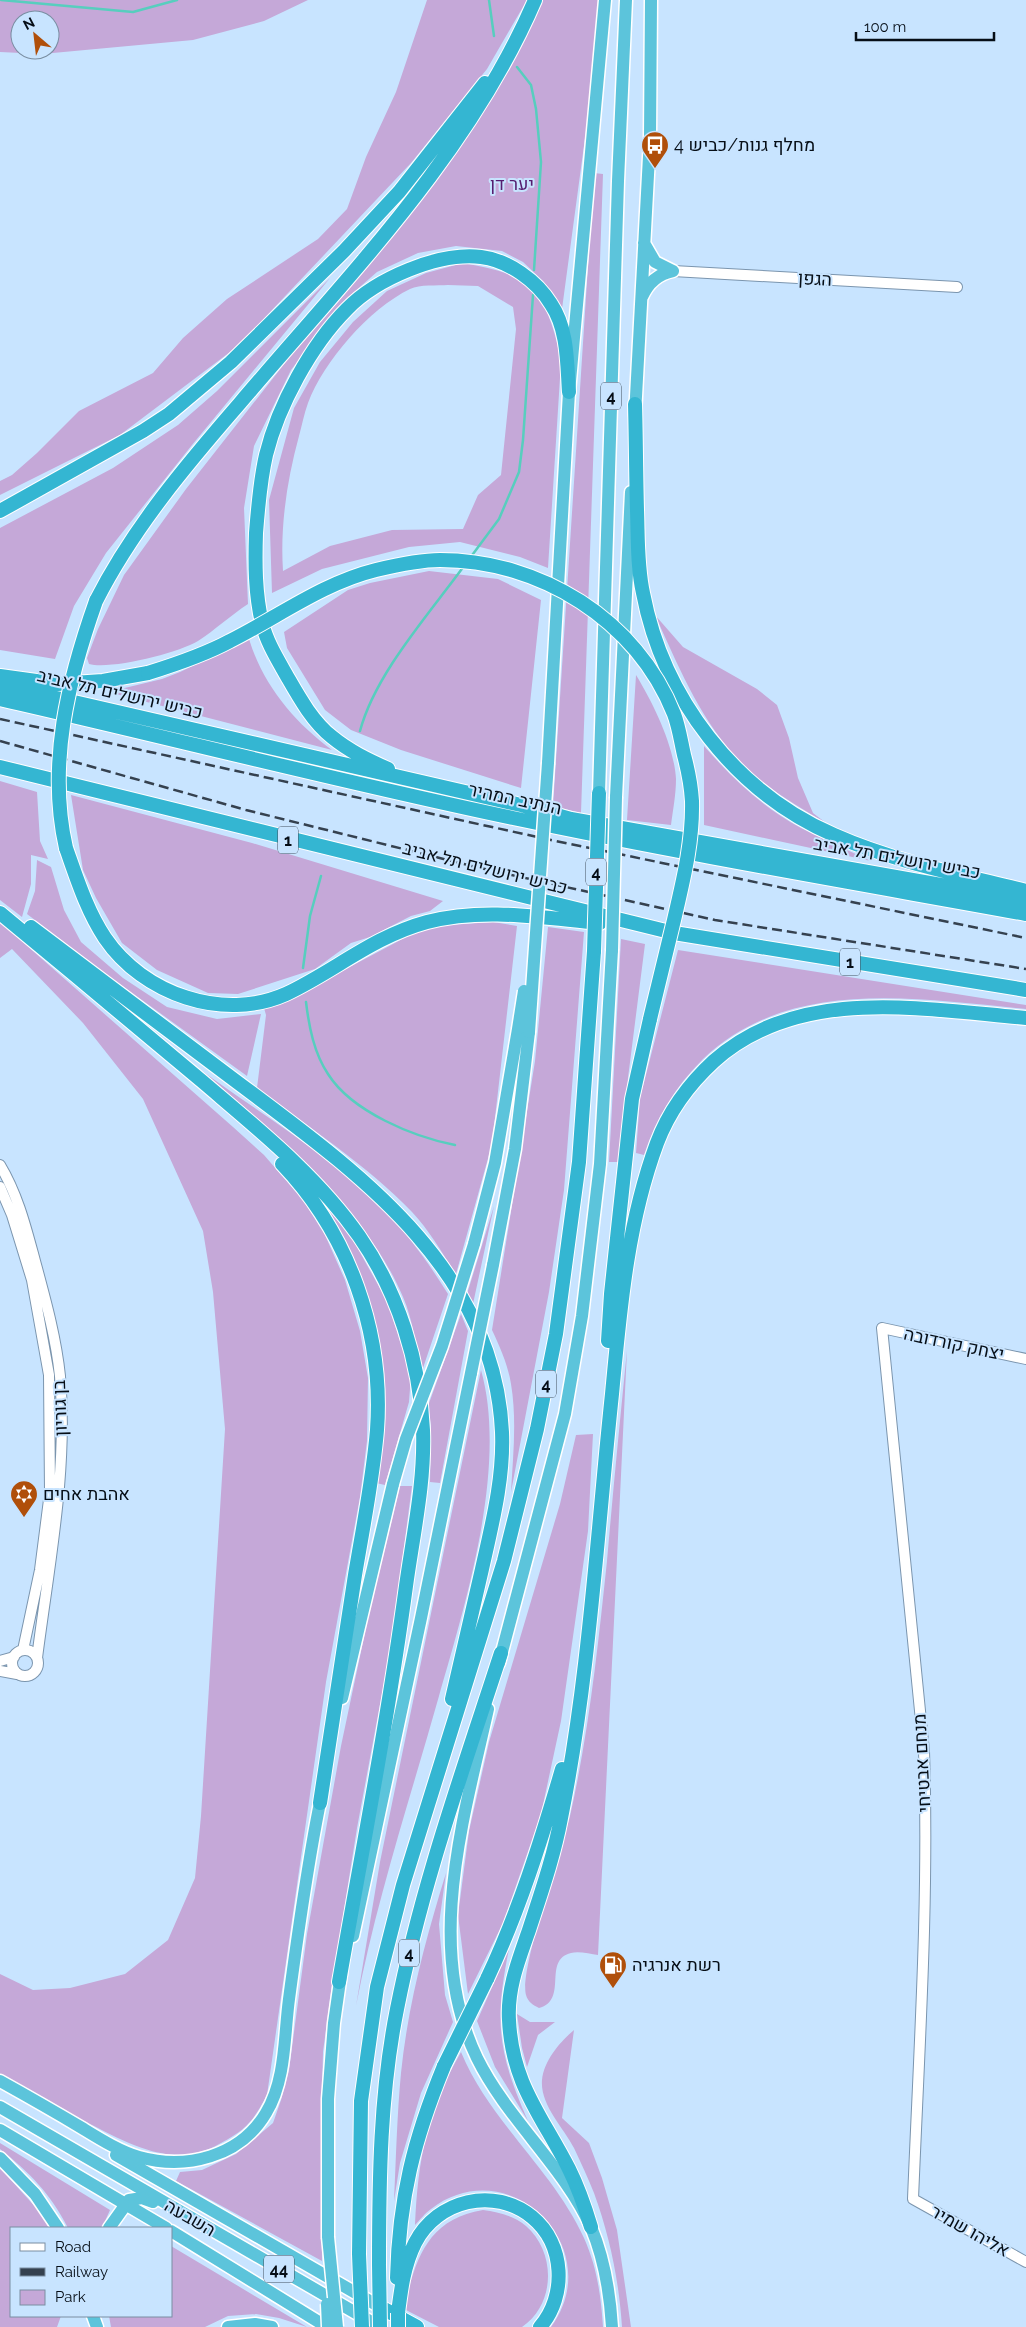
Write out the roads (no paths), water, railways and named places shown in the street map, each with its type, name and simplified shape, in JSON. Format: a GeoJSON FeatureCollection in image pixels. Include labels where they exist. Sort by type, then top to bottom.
{"type":"FeatureCollection","features":[{"type":"Feature","properties":{"kind":"highway"},"geometry":{"type":"LineString","coordinates":[[536,0],[518,38],[478,109],[409,203],[210,438],[170,488],[112,569],[96,601],[72,673],[62,726],[60,824],[66,848],[92,916],[119,956],[137,974],[192,1000],[208,1004],[236,1005],[266,1002],[306,984],[364,948],[384,938],[419,925],[447,918],[504,914],[648,927]]}},
{"type":"Feature","properties":{"kind":"highway"},"geometry":{"type":"LineString","coordinates":[[339,1982],[358,1914],[369,1865],[493,1265],[515,1149],[523,1030],[537,917],[548,764],[569,392],[605,0]]}},
{"type":"Feature","properties":{"kind":"highway","name":"4"},"geometry":{"type":"LineString","coordinates":[[362,2327],[359,2254],[361,2101],[377,1988],[394,1914],[516,1516],[537,1429],[556,1334],[579,1162],[594,951],[618,192],[626,0]]}},
{"type":"Feature","properties":{"kind":"highway","name":"4"},"geometry":{"type":"LineString","coordinates":[[380,2327],[379,2265],[382,2123],[396,2010],[428,1879],[501,1653],[565,1414],[582,1316],[600,1164],[612,950],[616,797],[635,404],[650,138],[651,0]]}},
{"type":"Feature","properties":{"kind":"highway"},"geometry":{"type":"LineString","coordinates":[[0,511],[143,431],[169,414],[231,362],[344,251],[399,192],[442,139],[518,38]]}},
{"type":"Feature","properties":{"kind":"highway"},"geometry":{"type":"LineString","coordinates":[[643,241],[656,262],[673,271]]}},
{"type":"Feature","properties":{"kind":"highway"},"geometry":{"type":"LineString","coordinates":[[411,780],[351,751],[330,736],[315,720],[296,692],[267,637],[258,603],[256,580],[257,508],[266,454],[278,417],[306,362],[335,322],[359,298],[398,275],[427,264],[465,256],[483,257],[519,272],[544,294],[552,304],[561,325],[567,358],[569,392]]}},
{"type":"Feature","properties":{"kind":"highway"},"geometry":{"type":"LineString","coordinates":[[641,299],[646,288],[653,281],[665,272],[673,271]]}},
{"type":"Feature","properties":{"kind":"highway"},"geometry":{"type":"LineString","coordinates":[[635,404],[638,536],[644,600],[652,628],[673,679],[684,701],[714,744],[731,764],[762,792],[799,818],[834,835],[898,858],[1026,891]]}},
{"type":"Feature","properties":{"kind":"highway"},"geometry":{"type":"LineString","coordinates":[[0,676],[58,684],[103,681],[148,673],[204,654],[322,590],[349,578],[416,562],[438,560],[470,561],[527,574],[582,602],[614,626],[650,670],[674,715],[689,775],[692,800],[687,863],[632,1100],[612,1284],[597,1534]]}},
{"type":"Feature","properties":{"kind":"highway","name":"כביש ירושלים תל אביב"},"geometry":{"type":"LineString","coordinates":[[0,685],[600,824],[1026,900]]}},
{"type":"Feature","properties":{"kind":"highway","name":"הנתיב המהיר"},"geometry":{"type":"LineString","coordinates":[[0,699],[66,713],[375,788],[513,818],[716,860],[1026,914]]}},
{"type":"Feature","properties":{"kind":"highway","name":"כביש ירושלים תל אביב"},"geometry":{"type":"LineString","coordinates":[[0,768],[648,927],[1026,990]]}},
{"type":"Feature","properties":{"kind":"highway"},"geometry":{"type":"LineString","coordinates":[[0,904],[294,1125],[371,1187],[425,1243],[468,1308],[484,1346],[497,1388],[502,1433],[501,1457],[494,1513],[428,1803]]}},
{"type":"Feature","properties":{"kind":"highway"},"geometry":{"type":"LineString","coordinates":[[0,913],[250,1122],[308,1176],[359,1236],[382,1274],[402,1320],[413,1361],[423,1430],[420,1477],[397,1648],[339,1982],[328,2099],[328,2327]]}},
{"type":"Feature","properties":{"kind":"highway"},"geometry":{"type":"LineString","coordinates":[[612,2327],[604,2275],[591,2227],[569,2169],[529,2100],[522,2083],[513,2052],[509,1998],[516,1966],[544,1881],[561,1819],[580,1698],[624,1279],[643,1192],[655,1150],[672,1111],[698,1076],[735,1044],[753,1033],[793,1017],[844,1009],[870,1008],[1026,1018]]}},
{"type":"Feature","properties":{"kind":"highway"},"geometry":{"type":"LineString","coordinates":[[320,1803],[364,1599],[393,1484],[406,1439],[442,1346],[474,1244],[523,1030]]}},
{"type":"Feature","properties":{"kind":"highway"},"geometry":{"type":"LineString","coordinates":[[0,2081],[108,2143],[140,2157],[172,2163],[188,2162],[216,2155],[247,2136],[266,2113],[278,2083],[375,1449],[378,1385],[369,1325],[347,1261],[324,1216],[313,1199],[283,1165],[148,1036]]}},
{"type":"Feature","properties":{"kind":"highway"},"geometry":{"type":"LineString","coordinates":[[501,1653],[462,1827],[457,1861],[451,1930],[456,1988],[469,2038],[488,2078],[567,2188],[591,2227]]}},
{"type":"Feature","properties":{"kind":"highway"},"geometry":{"type":"LineString","coordinates":[[398,2320],[408,2173],[421,2123],[444,2066],[512,1923],[540,1846],[573,1730],[580,1698]]}},
{"type":"Feature","properties":{"kind":"highway"},"geometry":{"type":"LineString","coordinates":[[0,2081],[111,2152],[417,2327]]}},
{"type":"Feature","properties":{"kind":"highway","name":"השבעה"},"geometry":{"type":"LineString","coordinates":[[0,2107],[380,2327]]}},
{"type":"Feature","properties":{"kind":"highway","name":"השבעה"},"geometry":{"type":"LineString","coordinates":[[0,2130],[164,2227]]}},
{"type":"Feature","properties":{"kind":"highway"},"geometry":{"type":"LineString","coordinates":[[0,2158],[36,2194],[57,2227]]}},
{"type":"Feature","properties":{"kind":"highway"},"geometry":{"type":"LineString","coordinates":[[110,2227],[125,2203],[133,2198],[142,2198],[177,2210]]}},
{"type":"Feature","properties":{"kind":"highway"},"geometry":{"type":"LineString","coordinates":[[400,2276],[415,2243],[436,2216],[453,2206],[473,2200],[483,2199],[508,2204],[523,2211],[538,2223],[551,2241],[558,2262],[560,2273],[556,2297],[547,2318],[540,2327]]}},
{"type":"Feature","properties":{"kind":"highway","name":"השבעה"},"geometry":{"type":"LineString","coordinates":[[172,2232],[328,2327]]}},
{"type":"Feature","properties":{"kind":"highway"},"geometry":{"type":"LineString","coordinates":[[328,2237],[337,2327]]}},
{"type":"Feature","properties":{"kind":"highway"},"geometry":{"type":"LineString","coordinates":[[384,2309],[410,2327]]}},
{"type":"Feature","properties":{"kind":"highway"},"geometry":{"type":"LineString","coordinates":[[228,2327],[255,2324],[272,2327]]}},
{"type":"Feature","properties":{"kind":"street","name":"הגפן"},"geometry":{"type":"LineString","coordinates":[[673,271],[957,287]]}},
{"type":"Feature","properties":{"kind":"street","name":"בן גוריון"},"geometry":{"type":"LineString","coordinates":[[0,1165],[18,1203],[26,1228],[48,1309],[60,1375],[61,1484],[37,1658]]}},
{"type":"Feature","properties":{"kind":"street","name":"בן גוריון"},"geometry":{"type":"LineString","coordinates":[[0,1186],[12,1214],[32,1280],[50,1376],[50,1492],[40,1570],[23,1650]]}},
{"type":"Feature","properties":{"kind":"street","name":"יצחק קורדובה"},"geometry":{"type":"LineString","coordinates":[[882,1328],[1026,1359]]}},
{"type":"Feature","properties":{"kind":"street","name":"מנחם אבטיחי"},"geometry":{"type":"LineString","coordinates":[[882,1328],[924,1762],[926,1862],[913,2200]]}},
{"type":"Feature","properties":{"kind":"street"},"geometry":{"type":"LineString","coordinates":[[0,1661],[14,1657],[23,1650],[33,1653],[37,1658],[38,1664],[34,1672],[26,1676],[0,1671]]}},
{"type":"Feature","properties":{"kind":"street"},"geometry":{"type":"LineString","coordinates":[[14,1657],[12,1667],[17,1674]]}},
{"type":"Feature","properties":{"kind":"street","name":"אליהו שמיר"},"geometry":{"type":"LineString","coordinates":[[913,2200],[1026,2262]]}},
{"type":"Feature","properties":{"kind":"waterway"},"geometry":{"type":"LineString","coordinates":[[1,0],[133,12],[177,0]]}},
{"type":"Feature","properties":{"kind":"waterway"},"geometry":{"type":"LineString","coordinates":[[489,0],[494,36]]}},
{"type":"Feature","properties":{"kind":"waterway"},"geometry":{"type":"LineString","coordinates":[[517,67],[531,85],[536,109],[541,162],[534,270]]}},
{"type":"Feature","properties":{"kind":"waterway"},"geometry":{"type":"LineString","coordinates":[[470,558],[499,519],[519,472],[533,295]]}},
{"type":"Feature","properties":{"kind":"waterway"},"geometry":{"type":"LineString","coordinates":[[360,731],[367,710],[390,666],[464,566]]}},
{"type":"Feature","properties":{"kind":"waterway"},"geometry":{"type":"LineString","coordinates":[[303,968],[310,916],[321,876]]}},
{"type":"Feature","properties":{"kind":"waterway"},"geometry":{"type":"LineString","coordinates":[[306,1002],[311,1030],[319,1057],[328,1074],[339,1088],[352,1100],[385,1121],[421,1136],[455,1145]]}},
{"type":"Feature","properties":{"kind":"railway"},"geometry":{"type":"LineString","coordinates":[[0,719],[551,840],[1026,938]]}},
{"type":"Feature","properties":{"kind":"railway"},"geometry":{"type":"LineString","coordinates":[[0,741],[246,810],[480,868],[715,920],[1026,969]]}},
{"type":"Feature","properties":{"kind":"place","name":"מחלף גנות/כביש 4"},"geometry":{"type":"Point","coordinates":[655,169]}},
{"type":"Feature","properties":{"kind":"place","name":"אהבת אחים"},"geometry":{"type":"Point","coordinates":[24,1518]}},
{"type":"Feature","properties":{"kind":"place","name":"רשת אנרגיה"},"geometry":{"type":"Point","coordinates":[613,1989]}},
{"type":"Feature","properties":{"kind":"park label","name":"יער דן"},"geometry":{"type":"Point","coordinates":[512,184]}}]}
